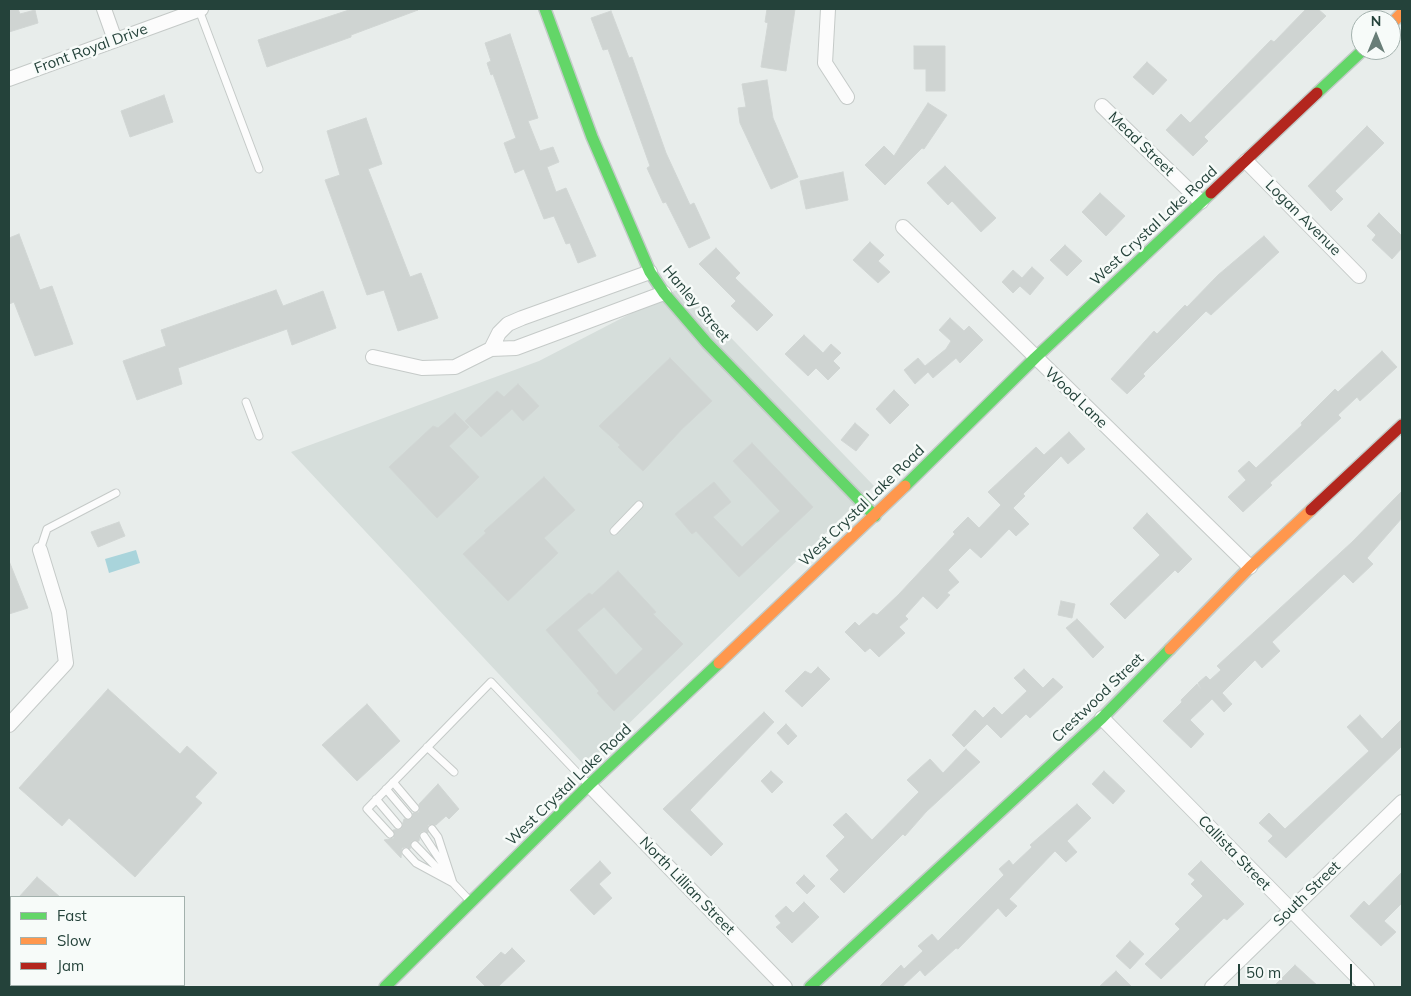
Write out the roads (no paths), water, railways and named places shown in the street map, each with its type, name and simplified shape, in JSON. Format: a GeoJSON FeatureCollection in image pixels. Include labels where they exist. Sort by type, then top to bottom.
{"type":"FeatureCollection","features":[{"type":"Feature","properties":{"kind":"street"},"geometry":{"type":"LineString","coordinates":[[104,9],[115,40]]}},
{"type":"Feature","properties":{"kind":"street","name":"Front Royal Drive"},"geometry":{"type":"LineString","coordinates":[[9,79],[200,9]]}},
{"type":"Feature","properties":{"kind":"street","name":"Hanley Street"},"geometry":{"type":"LineString","coordinates":[[545,9],[592,137],[650,272],[664,293],[707,343],[875,516]]}},
{"type":"Feature","properties":{"kind":"street"},"geometry":{"type":"LineString","coordinates":[[828,9],[825,63],[847,97]]}},
{"type":"Feature","properties":{"kind":"street","name":"West Crystal Lake Road"},"geometry":{"type":"LineString","coordinates":[[385,987],[589,785],[875,516],[1035,358],[1352,60]]}},
{"type":"Feature","properties":{"kind":"street","name":"Mead Street"},"geometry":{"type":"LineString","coordinates":[[1102,106],[1201,202]]}},
{"type":"Feature","properties":{"kind":"street","name":"Logan Avenue"},"geometry":{"type":"LineString","coordinates":[[1246,161],[1359,276]]}},
{"type":"Feature","properties":{"kind":"street","name":"Wood Lane"},"geometry":{"type":"LineString","coordinates":[[903,226],[1250,568]]}},
{"type":"Feature","properties":{"kind":"street"},"geometry":{"type":"LineString","coordinates":[[490,349],[499,332],[508,324],[650,272]]}},
{"type":"Feature","properties":{"kind":"street"},"geometry":{"type":"LineString","coordinates":[[372,357],[422,368],[456,367],[490,349],[516,348],[664,293]]}},
{"type":"Feature","properties":{"kind":"street","name":"Crestwood Street"},"geometry":{"type":"LineString","coordinates":[[810,987],[1102,718],[1250,568],[1402,425]]}},
{"type":"Feature","properties":{"kind":"street"},"geometry":{"type":"LineString","coordinates":[[9,725],[66,663],[58,612],[40,550]]}},
{"type":"Feature","properties":{"kind":"street","name":"Callista Street"},"geometry":{"type":"LineString","coordinates":[[1102,718],[1367,987]]}},
{"type":"Feature","properties":{"kind":"street","name":"North Lillian Street"},"geometry":{"type":"LineString","coordinates":[[589,785],[785,987]]}},
{"type":"Feature","properties":{"kind":"street","name":"South Street"},"geometry":{"type":"LineString","coordinates":[[1212,987],[1402,802]]}},
{"type":"Feature","properties":{"kind":"lane"},"geometry":{"type":"LineString","coordinates":[[200,9],[259,169]]}},
{"type":"Feature","properties":{"kind":"lane"},"geometry":{"type":"LineString","coordinates":[[246,402],[259,436]]}},
{"type":"Feature","properties":{"kind":"lane"},"geometry":{"type":"LineString","coordinates":[[40,550],[47,529],[116,493]]}},
{"type":"Feature","properties":{"kind":"lane"},"geometry":{"type":"LineString","coordinates":[[614,531],[639,505]]}},
{"type":"Feature","properties":{"kind":"lane"},"geometry":{"type":"LineString","coordinates":[[390,834],[367,808],[492,682],[589,785]]}},
{"type":"Feature","properties":{"kind":"lane"},"geometry":{"type":"LineString","coordinates":[[427,747],[454,772]]}},
{"type":"Feature","properties":{"kind":"lane"},"geometry":{"type":"LineString","coordinates":[[393,782],[414,808]]}},
{"type":"Feature","properties":{"kind":"lane"},"geometry":{"type":"LineString","coordinates":[[386,789],[408,815]]}},
{"type":"Feature","properties":{"kind":"lane"},"geometry":{"type":"LineString","coordinates":[[376,799],[398,825]]}},
{"type":"Feature","properties":{"kind":"lane"},"geometry":{"type":"LineString","coordinates":[[432,829],[438,837],[453,883]]}},
{"type":"Feature","properties":{"kind":"lane"},"geometry":{"type":"LineString","coordinates":[[424,836],[432,846],[453,883]]}},
{"type":"Feature","properties":{"kind":"lane"},"geometry":{"type":"LineString","coordinates":[[415,845],[471,902]]}},
{"type":"Feature","properties":{"kind":"lane"},"geometry":{"type":"LineString","coordinates":[[406,852],[416,864],[453,883]]}},
{"type":"Feature","properties":{"kind":"water"},"geometry":{"type":"Polygon","coordinates":[[[136,550],[140,563],[109,573],[105,559],[136,550]]]}}]}
